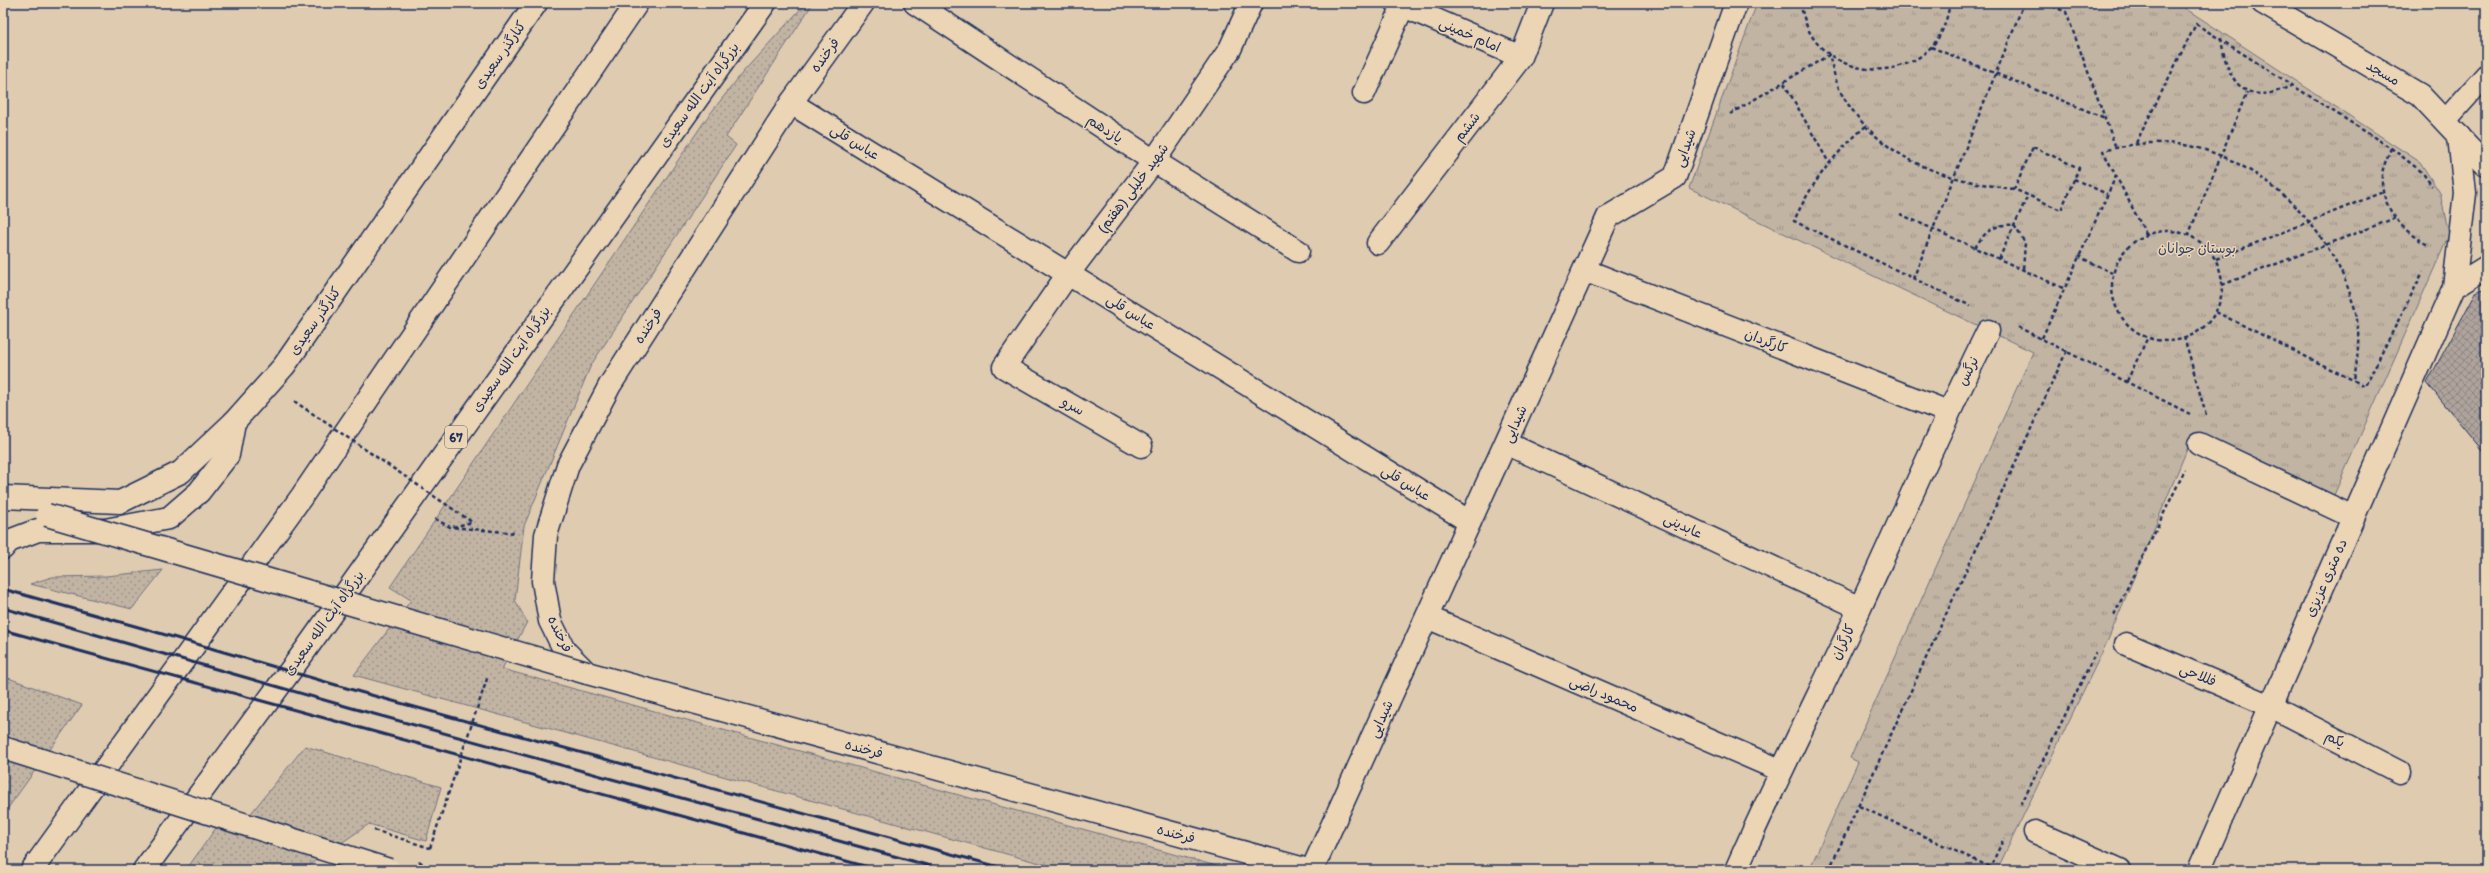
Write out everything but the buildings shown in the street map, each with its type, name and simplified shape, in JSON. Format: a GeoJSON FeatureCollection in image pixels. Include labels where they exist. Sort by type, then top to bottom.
{"type":"FeatureCollection","features":[{"type":"Feature","properties":{"kind":"main road","name":"کنارگذر سعیدی"},"geometry":{"type":"LineString","coordinates":[[3,497],[120,502],[181,472],[234,422],[284,366],[536,3]]}},
{"type":"Feature","properties":{"kind":"main road"},"geometry":{"type":"LineString","coordinates":[[32,870],[302,496],[637,3]]}},
{"type":"Feature","properties":{"kind":"main road","name":"بزرگراه آیت الله سعیدی"},"geometry":{"type":"LineString","coordinates":[[144,870],[304,652],[765,3]]}},
{"type":"Feature","properties":{"kind":"main road","name":"فرخنده"},"geometry":{"type":"LineString","coordinates":[[863,3],[791,103],[610,385],[568,465],[546,535],[543,581],[550,621],[565,651],[587,673],[1308,870]]}},
{"type":"Feature","properties":{"kind":"main road","name":"یازدهم"},"geometry":{"type":"LineString","coordinates":[[915,3],[1154,161],[1298,251]]}},
{"type":"Feature","properties":{"kind":"main road","name":"شهید خلیلی (هفتم)"},"geometry":{"type":"LineString","coordinates":[[1004,367],[1068,274],[1154,161],[1230,49],[1251,3]]}},
{"type":"Feature","properties":{"kind":"main road","name":"ششم"},"geometry":{"type":"LineString","coordinates":[[1378,243],[1521,57],[1542,3]]}},
{"type":"Feature","properties":{"kind":"main road","name":"شیدایی"},"geometry":{"type":"LineString","coordinates":[[1312,870],[1608,217],[1675,177],[1736,3]]}},
{"type":"Feature","properties":{"kind":"main road","name":"مسجد"},"geometry":{"type":"LineString","coordinates":[[2263,3],[2420,95],[2486,164]]}},
{"type":"Feature","properties":{"kind":"main road"},"geometry":{"type":"LineString","coordinates":[[1364,92],[1400,4]]}},
{"type":"Feature","properties":{"kind":"main road","name":"امام خمینی"},"geometry":{"type":"LineString","coordinates":[[1400,4],[1521,57]]}},
{"type":"Feature","properties":{"kind":"main road","name":"عباس قلی"},"geometry":{"type":"LineString","coordinates":[[791,103],[1470,522]]}},
{"type":"Feature","properties":{"kind":"main road","name":"ده متری عزیزی"},"geometry":{"type":"LineString","coordinates":[[2199,870],[2454,287],[2465,193],[2452,129]]}},
{"type":"Feature","properties":{"kind":"main road"},"geometry":{"type":"LineString","coordinates":[[2454,287],[2486,267]]}},
{"type":"Feature","properties":{"kind":"main road","name":"کارگردان"},"geometry":{"type":"LineString","coordinates":[[1584,270],[1948,412]]}},
{"type":"Feature","properties":{"kind":"main road","name":"نرگس"},"geometry":{"type":"LineString","coordinates":[[1948,412],[1988,331]]}},
{"type":"Feature","properties":{"kind":"main road","name":"سرو"},"geometry":{"type":"LineString","coordinates":[[1004,367],[1141,446]]}},
{"type":"Feature","properties":{"kind":"main road","name":"کارگران"},"geometry":{"type":"LineString","coordinates":[[1736,870],[1780,770],[1860,608],[1948,412]]}},
{"type":"Feature","properties":{"kind":"main road"},"geometry":{"type":"LineString","coordinates":[[3,548],[9,541],[38,530],[105,530],[169,518],[199,492],[228,455],[234,422]]}},
{"type":"Feature","properties":{"kind":"main road","name":"عابدینی"},"geometry":{"type":"LineString","coordinates":[[1506,443],[1860,608]]}},
{"type":"Feature","properties":{"kind":"main road"},"geometry":{"type":"LineString","coordinates":[[2199,444],[2353,517]]}},
{"type":"Feature","properties":{"kind":"main road"},"geometry":{"type":"LineString","coordinates":[[3,502],[587,673]]}},
{"type":"Feature","properties":{"kind":"main road","name":"محمود راضی"},"geometry":{"type":"LineString","coordinates":[[1427,617],[1780,770]]}},
{"type":"Feature","properties":{"kind":"main road","name":"فللاحی"},"geometry":{"type":"LineString","coordinates":[[2126,644],[2270,706]]}},
{"type":"Feature","properties":{"kind":"main road","name":"یکم"},"geometry":{"type":"LineString","coordinates":[[2270,706],[2399,772]]}},
{"type":"Feature","properties":{"kind":"main road"},"geometry":{"type":"LineString","coordinates":[[3,748],[389,870]]}},
{"type":"Feature","properties":{"kind":"main road"},"geometry":{"type":"LineString","coordinates":[[2035,832],[2120,870]]}},
{"type":"Feature","properties":{"kind":"lane"},"geometry":{"type":"LineString","coordinates":[[2452,129],[2486,75]]}},
{"type":"Feature","properties":{"kind":"path"},"geometry":{"type":"LineString","coordinates":[[1801,3],[1810,34],[1829,55],[1854,67],[1882,71],[1909,64],[1931,47],[1946,24],[1950,3]]}},
{"type":"Feature","properties":{"kind":"path"},"geometry":{"type":"LineString","coordinates":[[1913,279],[2024,3]]}},
{"type":"Feature","properties":{"kind":"path"},"geometry":{"type":"LineString","coordinates":[[2046,3],[2066,12],[2116,148]]}},
{"type":"Feature","properties":{"kind":"path"},"geometry":{"type":"LineString","coordinates":[[2136,144],[2196,24],[2221,38],[2391,148],[2422,172],[2436,191]]}},
{"type":"Feature","properties":{"kind":"path"},"geometry":{"type":"LineString","coordinates":[[2221,38],[2227,68],[2236,84],[2246,92],[2270,94],[2293,85]]}},
{"type":"Feature","properties":{"kind":"path"},"geometry":{"type":"LineString","coordinates":[[1931,47],[2105,118]]}},
{"type":"Feature","properties":{"kind":"path"},"geometry":{"type":"LineString","coordinates":[[1689,138],[1829,55]]}},
{"type":"Feature","properties":{"kind":"path"},"geometry":{"type":"LineString","coordinates":[[1829,55],[1843,97],[1866,126],[1893,150],[1918,166],[1954,178],[1983,185],[2014,189],[2061,210],[2079,168],[2033,147],[2014,189]]}},
{"type":"Feature","properties":{"kind":"path"},"geometry":{"type":"LineString","coordinates":[[1784,83],[1829,163]]}},
{"type":"Feature","properties":{"kind":"path"},"geometry":{"type":"LineString","coordinates":[[2188,236],[2246,92]]}},
{"type":"Feature","properties":{"kind":"path"},"geometry":{"type":"LineString","coordinates":[[1866,126],[1829,163],[1805,198],[1794,221],[1913,279],[1978,308]]}},
{"type":"Feature","properties":{"kind":"path"},"geometry":{"type":"LineString","coordinates":[[2146,234],[2103,151],[2136,144],[2164,143],[2187,146],[2221,156],[2254,173],[2309,220],[2337,262],[2357,319],[2359,353],[2354,380]]}},
{"type":"Feature","properties":{"kind":"path"},"geometry":{"type":"LineString","coordinates":[[2391,148],[2382,173],[2382,192],[2401,228],[2429,246]]}},
{"type":"Feature","properties":{"kind":"path"},"geometry":{"type":"LineString","coordinates":[[2042,338],[2063,288],[2116,176]]}},
{"type":"Feature","properties":{"kind":"path"},"geometry":{"type":"LineString","coordinates":[[2074,179],[2107,194]]}},
{"type":"Feature","properties":{"kind":"path"},"geometry":{"type":"LineString","coordinates":[[2216,260],[2309,220],[2382,192]]}},
{"type":"Feature","properties":{"kind":"path"},"geometry":{"type":"LineString","coordinates":[[1999,259],[2028,195]]}},
{"type":"Feature","properties":{"kind":"path"},"geometry":{"type":"LineString","coordinates":[[1900,214],[2063,288]]}},
{"type":"Feature","properties":{"kind":"path"},"geometry":{"type":"LineString","coordinates":[[2222,285],[2395,218]]}},
{"type":"Feature","properties":{"kind":"path"},"geometry":{"type":"LineString","coordinates":[[1976,248],[1986,233],[1994,228],[2002,224],[2014,225]]}},
{"type":"Feature","properties":{"kind":"path"},"geometry":{"type":"LineString","coordinates":[[2014,225],[2025,243],[2026,254],[2023,270]]}},
{"type":"Feature","properties":{"kind":"path"},"geometry":{"type":"LineString","coordinates":[[2172,230],[2188,236],[2198,239],[2216,260],[2222,285],[2216,312],[2199,332],[2174,341],[2147,339],[2125,324],[2113,300],[2112,273],[2124,249],[2146,234],[2172,230]]}},
{"type":"Feature","properties":{"kind":"path"},"geometry":{"type":"LineString","coordinates":[[2078,256],[2112,273]]}},
{"type":"Feature","properties":{"kind":"path"},"geometry":{"type":"LineString","coordinates":[[2216,312],[2365,386],[2425,270]]}},
{"type":"Feature","properties":{"kind":"path"},"geometry":{"type":"LineString","coordinates":[[2013,325],[2067,350],[2194,416]]}},
{"type":"Feature","properties":{"kind":"path"},"geometry":{"type":"LineString","coordinates":[[2184,337],[2206,416]]}},
{"type":"Feature","properties":{"kind":"path"},"geometry":{"type":"LineString","coordinates":[[2127,381],[2147,339]]}},
{"type":"Feature","properties":{"kind":"path"},"geometry":{"type":"LineString","coordinates":[[1830,870],[2067,350]]}},
{"type":"Feature","properties":{"kind":"path"},"geometry":{"type":"LineString","coordinates":[[294,401],[472,522],[450,527],[546,535]]}},
{"type":"Feature","properties":{"kind":"path"},"geometry":{"type":"LineString","coordinates":[[374,830],[430,848],[489,672]]}},
{"type":"Feature","properties":{"kind":"path"},"geometry":{"type":"LineString","coordinates":[[1859,806],[1990,867]]}},
{"type":"Feature","properties":{"kind":"green space"},"geometry":{"type":"Polygon","coordinates":[[[806,3],[813,3],[726,137],[736,145],[591,365],[524,526],[515,600],[527,622],[502,669],[1231,870],[1065,870],[354,675],[411,600],[390,587],[706,119],[743,72],[806,3]]]}},
{"type":"Feature","properties":{"kind":"green space","name":"بوستان جوانان"},"geometry":{"type":"Polygon","coordinates":[[[1757,3],[2177,3],[2420,162],[2440,193],[2449,235],[2326,513],[2190,442],[2108,640],[1997,870],[1809,870],[1858,762],[1850,758],[2033,352],[1689,188],[1757,3]]]}},
{"type":"Feature","properties":{"kind":"green space"},"geometry":{"type":"Polygon","coordinates":[[[163,570],[132,609],[30,584],[52,577],[106,576],[163,570]]]}},
{"type":"Feature","properties":{"kind":"green space"},"geometry":{"type":"Polygon","coordinates":[[[3,676],[82,705],[3,815],[3,676]]]}},
{"type":"Feature","properties":{"kind":"green space"},"geometry":{"type":"Polygon","coordinates":[[[305,746],[441,787],[426,841],[369,824],[312,863],[305,870],[186,870],[228,811],[244,822],[305,746]]]}},
{"type":"Feature","properties":{"kind":"railway"},"geometry":{"type":"LineString","coordinates":[[3,589],[360,692],[1010,870]]}},
{"type":"Feature","properties":{"kind":"railway"},"geometry":{"type":"LineString","coordinates":[[3,608],[352,708],[945,870]]}},
{"type":"Feature","properties":{"kind":"railway"},"geometry":{"type":"LineString","coordinates":[[3,630],[879,870]]}}]}
